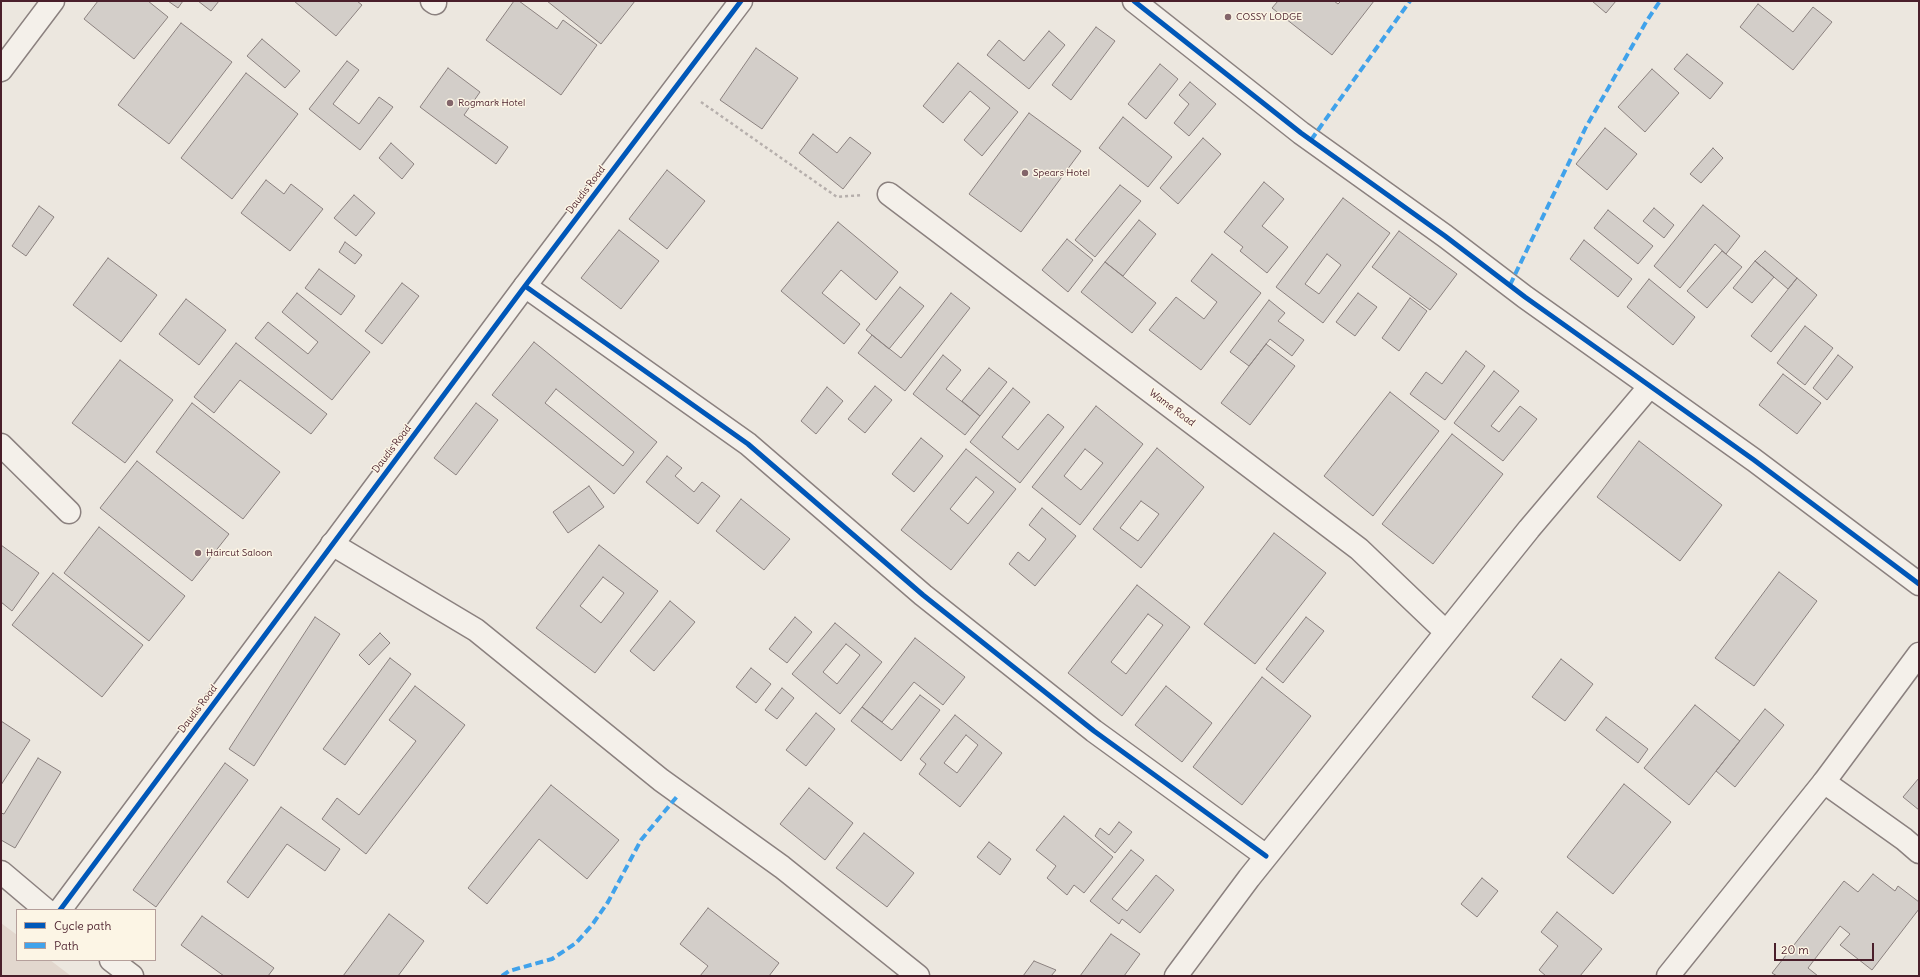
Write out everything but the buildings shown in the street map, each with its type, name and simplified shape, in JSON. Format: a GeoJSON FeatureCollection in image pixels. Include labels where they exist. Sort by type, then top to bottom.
{"type":"FeatureCollection","features":[{"type":"Feature","properties":{"kind":"street"},"geometry":{"type":"LineString","coordinates":[[1,70],[53,1]]}},
{"type":"Feature","properties":{"kind":"street","name":"Daudis Road"},"geometry":{"type":"LineString","coordinates":[[61,909],[525,286],[740,1]]}},
{"type":"Feature","properties":{"kind":"street"},"geometry":{"type":"LineString","coordinates":[[1134,1],[1301,133],[1754,460],[1919,584]]}},
{"type":"Feature","properties":{"kind":"street","name":"Wame Road"},"geometry":{"type":"LineString","coordinates":[[888,194],[1360,549],[1446,632]]}},
{"type":"Feature","properties":{"kind":"street"},"geometry":{"type":"LineString","coordinates":[[525,286],[748,444],[923,595],[1094,731],[1266,856]]}},
{"type":"Feature","properties":{"kind":"street"},"geometry":{"type":"LineString","coordinates":[[1176,976],[1266,856],[1529,529],[1650,386]]}},
{"type":"Feature","properties":{"kind":"street"},"geometry":{"type":"LineString","coordinates":[[1,445],[69,512]]}},
{"type":"Feature","properties":{"kind":"street"},"geometry":{"type":"LineString","coordinates":[[332,544],[476,630],[661,780],[782,867],[918,976]]}},
{"type":"Feature","properties":{"kind":"street"},"geometry":{"type":"LineString","coordinates":[[1668,976],[1824,782],[1919,654]]}},
{"type":"Feature","properties":{"kind":"street"},"geometry":{"type":"LineString","coordinates":[[1824,782],[1904,839],[1919,852]]}},
{"type":"Feature","properties":{"kind":"street"},"geometry":{"type":"LineString","coordinates":[[1,872],[45,909]]}},
{"type":"Feature","properties":{"kind":"street"},"geometry":{"type":"LineString","coordinates":[[112,961],[132,976]]}},
{"type":"Feature","properties":{"kind":"path"},"geometry":{"type":"LineString","coordinates":[[677,85],[837,197],[888,194]]}},
{"type":"Feature","properties":{"kind":"shaded area"},"geometry":{"type":"Polygon","coordinates":[[[1,923],[16,934],[16,961],[51,961],[71,976],[1,976],[1,923]]]}},
{"type":"Feature","properties":{"kind":"marked path"},"geometry":{"type":"LineString","coordinates":[[1311,140],[1410,1]]}},
{"type":"Feature","properties":{"kind":"marked path"},"geometry":{"type":"LineString","coordinates":[[1510,285],[1586,127],[1646,22],[1660,1]]}},
{"type":"Feature","properties":{"kind":"marked path"},"geometry":{"type":"LineString","coordinates":[[502,976],[509,971],[552,959],[576,943],[592,925],[608,902],[641,840],[679,794]]}},
{"type":"Feature","properties":{"kind":"cycle path"},"geometry":{"type":"LineString","coordinates":[[61,909],[525,286],[741,1]]}},
{"type":"Feature","properties":{"kind":"cycle path"},"geometry":{"type":"LineString","coordinates":[[1134,1],[1301,133],[1445,236],[1525,297],[1754,460],[1919,584]]}},
{"type":"Feature","properties":{"kind":"cycle path"},"geometry":{"type":"LineString","coordinates":[[525,286],[748,444],[923,595],[1094,731],[1266,856]]}},
{"type":"Feature","properties":{"kind":"place","name":"COSSY LODGE"},"geometry":{"type":"Point","coordinates":[1228,17]}},
{"type":"Feature","properties":{"kind":"place","name":"Rogmark Hotel"},"geometry":{"type":"Point","coordinates":[450,103]}},
{"type":"Feature","properties":{"kind":"place","name":"Spears Hotel"},"geometry":{"type":"Point","coordinates":[1025,173]}},
{"type":"Feature","properties":{"kind":"place","name":"Haircut Saloon"},"geometry":{"type":"Point","coordinates":[198,553]}}]}
